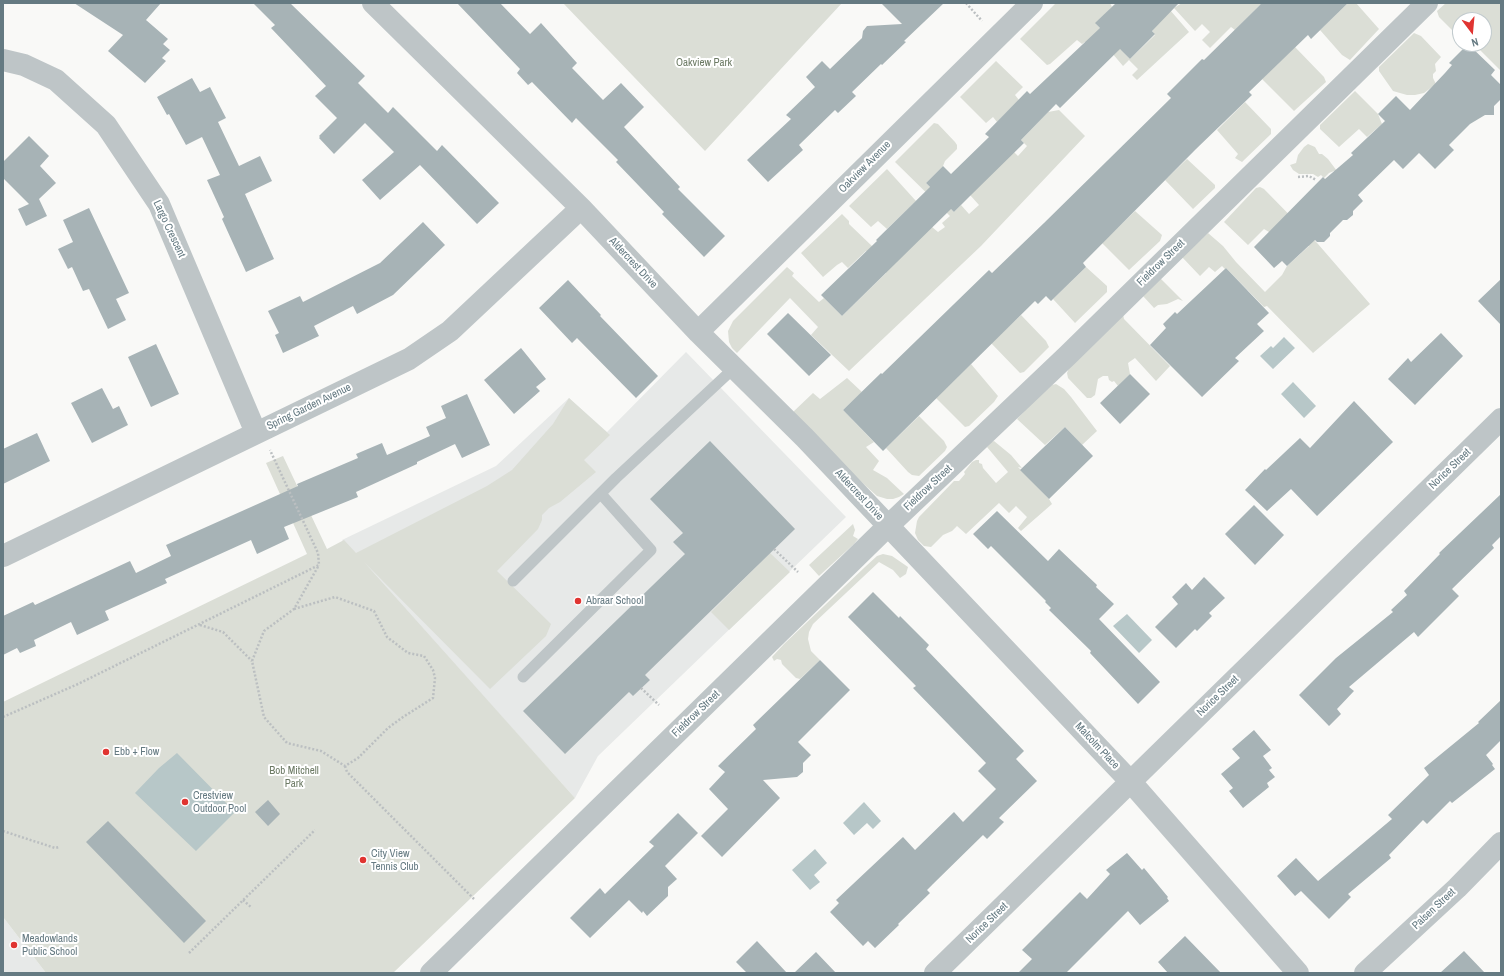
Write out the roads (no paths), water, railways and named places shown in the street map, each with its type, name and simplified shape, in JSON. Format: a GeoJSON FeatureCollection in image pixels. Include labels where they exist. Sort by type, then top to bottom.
{"type":"FeatureCollection","features":[{"type":"Feature","properties":{"kind":"street","name":"Aldercrest Drive"},"geometry":{"type":"LineString","coordinates":[[373,3],[581,208],[698,332],[805,438],[888,526]]}},
{"type":"Feature","properties":{"kind":"street","name":"Oakview Avenue"},"geometry":{"type":"LineString","coordinates":[[698,332],[1032,3]]}},
{"type":"Feature","properties":{"kind":"street","name":"Fieldrow Street"},"geometry":{"type":"LineString","coordinates":[[430,973],[888,526],[1068,355],[1427,3]]}},
{"type":"Feature","properties":{"kind":"street","name":"Largo Crescent"},"geometry":{"type":"LineString","coordinates":[[3,60],[24,65],[56,80],[106,125],[159,204],[256,433]]}},
{"type":"Feature","properties":{"kind":"street","name":"Spring Garden Avenue"},"geometry":{"type":"LineString","coordinates":[[3,556],[409,359],[450,331],[581,208]]}},
{"type":"Feature","properties":{"kind":"street","name":"Norice Street"},"geometry":{"type":"LineString","coordinates":[[936,973],[1130,781],[1501,419]]}},
{"type":"Feature","properties":{"kind":"street","name":"Malcolm Place"},"geometry":{"type":"LineString","coordinates":[[888,526],[1130,781],[1298,973]]}},
{"type":"Feature","properties":{"kind":"street","name":"Palsen Street"},"geometry":{"type":"LineString","coordinates":[[1364,973],[1457,888],[1501,843]]}},
{"type":"Feature","properties":{"kind":"lane"},"geometry":{"type":"LineString","coordinates":[[513,581],[600,494],[734,368]]}},
{"type":"Feature","properties":{"kind":"lane"},"geometry":{"type":"LineString","coordinates":[[523,677],[651,550],[600,494]]}},
{"type":"Feature","properties":{"kind":"place","name":"Abraar School"},"geometry":{"type":"Point","coordinates":[578,601]}},
{"type":"Feature","properties":{"kind":"place","name":"Ebb + Flow"},"geometry":{"type":"Point","coordinates":[106,752]}},
{"type":"Feature","properties":{"kind":"place","name":"Crestview Outdoor Pool"},"geometry":{"type":"Point","coordinates":[185,802]}},
{"type":"Feature","properties":{"kind":"place","name":"City View Tennis Club"},"geometry":{"type":"Point","coordinates":[363,860]}},
{"type":"Feature","properties":{"kind":"place","name":"Meadowlands Public School"},"geometry":{"type":"Point","coordinates":[14,945]}},
{"type":"Feature","properties":{"kind":"park label","name":"Oakview Park"},"geometry":{"type":"Point","coordinates":[704,63]}},
{"type":"Feature","properties":{"kind":"park label","name":"Bob Mitchell Park"},"geometry":{"type":"Point","coordinates":[294,777]}}]}
